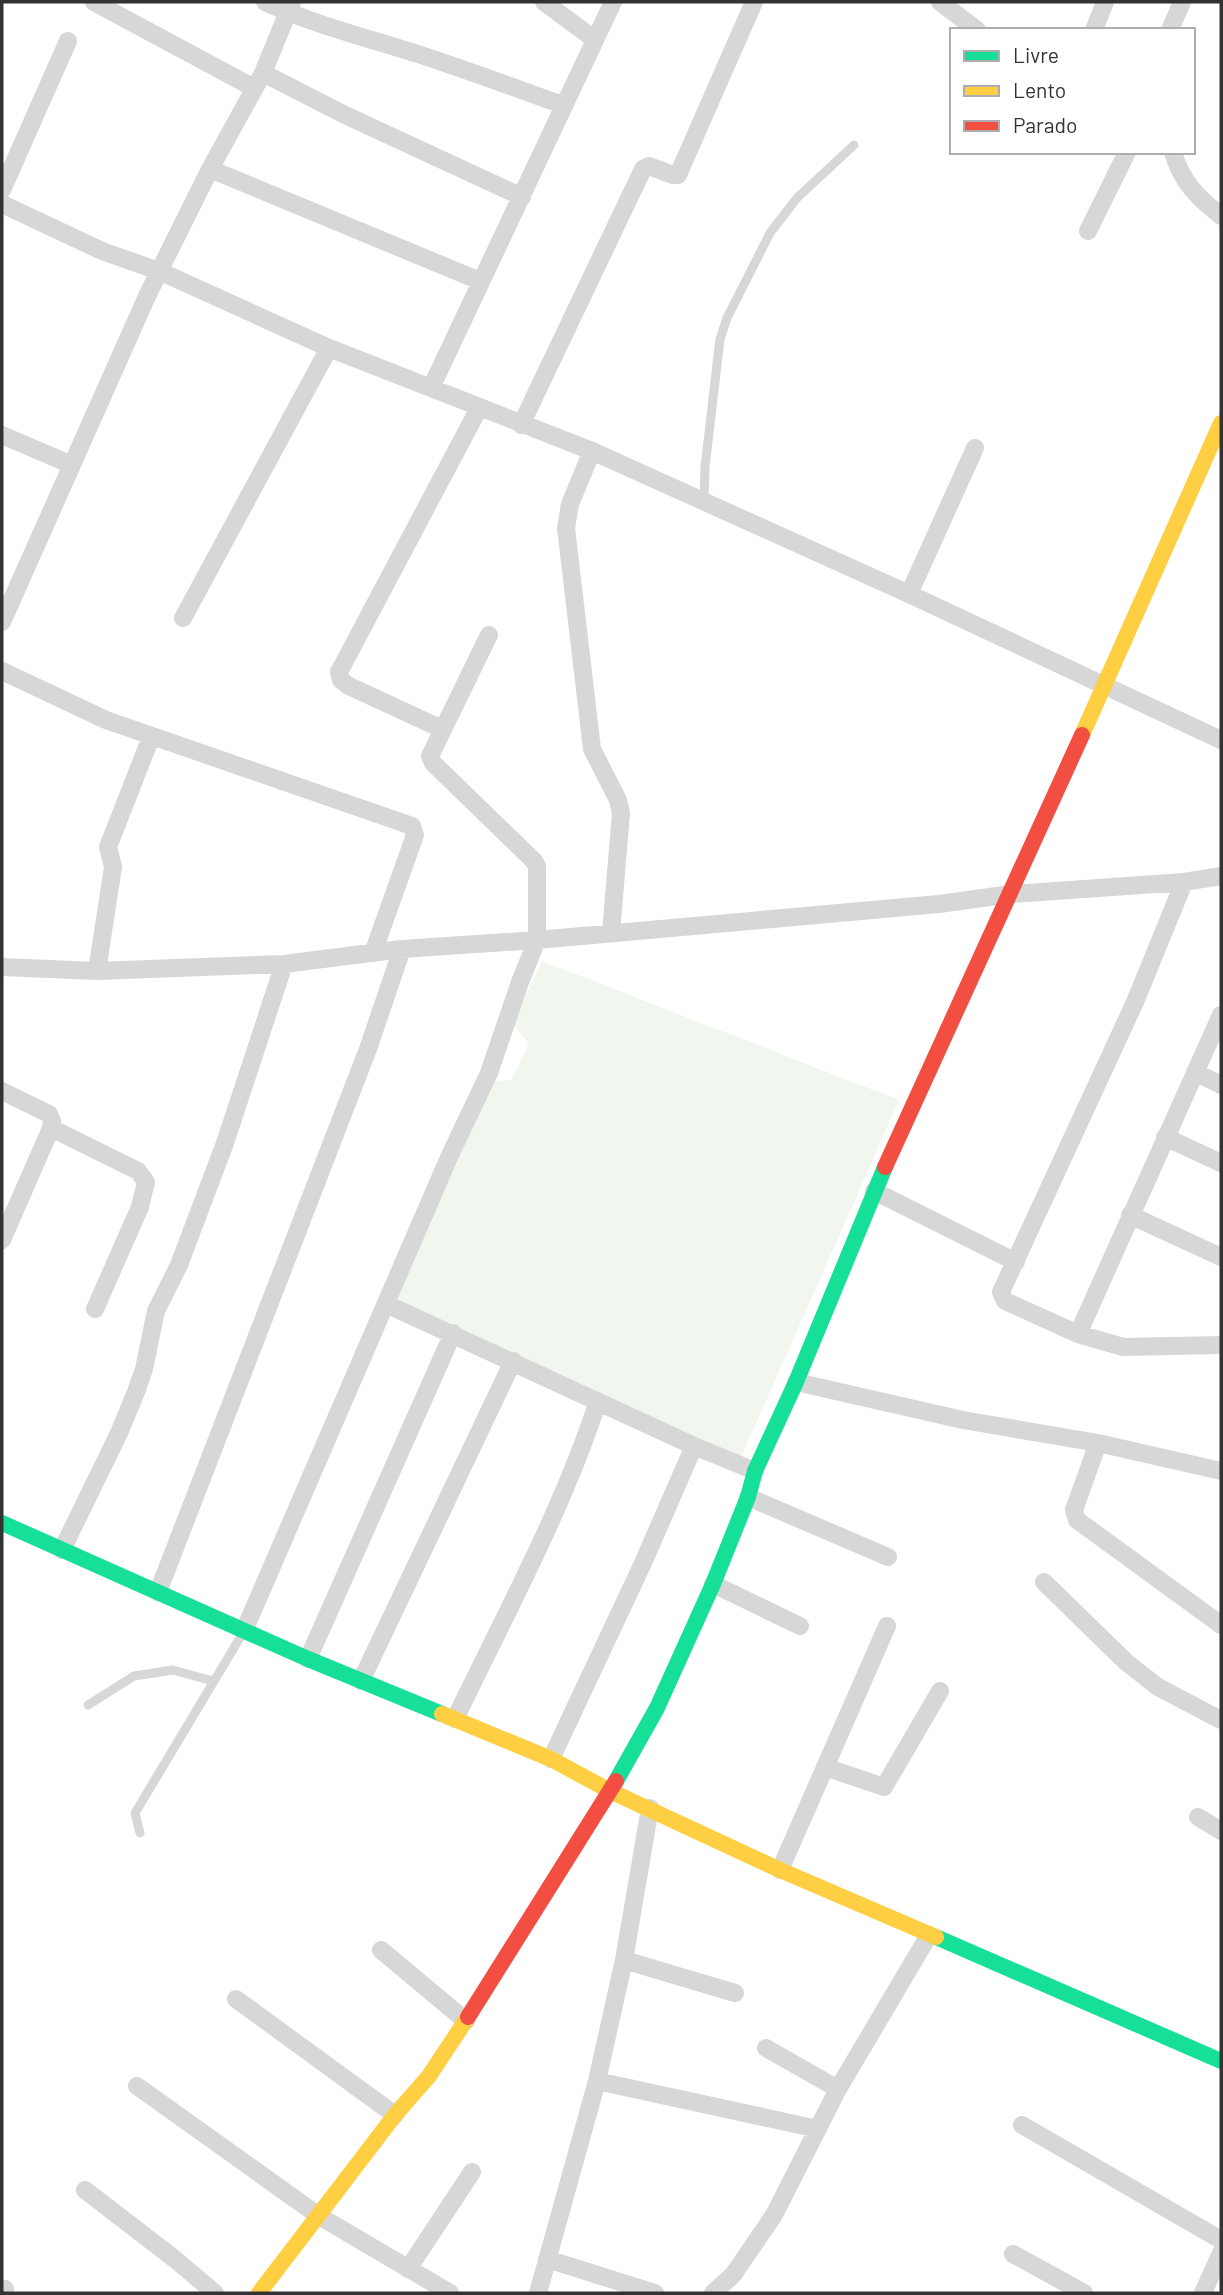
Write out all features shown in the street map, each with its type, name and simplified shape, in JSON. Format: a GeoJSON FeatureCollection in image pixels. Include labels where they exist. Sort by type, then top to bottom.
{"type":"FeatureCollection","features":[{"type":"Feature","properties":{"kind":"street"},"geometry":{"type":"LineString","coordinates":[[94,2],[258,80],[345,115],[522,197]]}},
{"type":"Feature","properties":{"kind":"street"},"geometry":{"type":"LineString","coordinates":[[265,2],[290,7],[563,104]]}},
{"type":"Feature","properties":{"kind":"street"},"geometry":{"type":"LineString","coordinates":[[544,2],[594,39]]}},
{"type":"Feature","properties":{"kind":"street"},"geometry":{"type":"LineString","coordinates":[[431,388],[613,2]]}},
{"type":"Feature","properties":{"kind":"street"},"geometry":{"type":"LineString","coordinates":[[521,425],[643,169],[649,166],[678,175],[754,2]]}},
{"type":"Feature","properties":{"kind":"street"},"geometry":{"type":"LineString","coordinates":[[940,2],[974,28]]}},
{"type":"Feature","properties":{"kind":"street"},"geometry":{"type":"LineString","coordinates":[[1095,28],[1105,2]]}},
{"type":"Feature","properties":{"kind":"street"},"geometry":{"type":"LineString","coordinates":[[1171,28],[1182,2]]}},
{"type":"Feature","properties":{"kind":"street"},"geometry":{"type":"LineString","coordinates":[[2,622],[159,271],[258,80],[290,7]]}},
{"type":"Feature","properties":{"kind":"street"},"geometry":{"type":"LineString","coordinates":[[2,190],[68,41]]}},
{"type":"Feature","properties":{"kind":"street"},"geometry":{"type":"LineString","coordinates":[[1088,231],[1126,154]]}},
{"type":"Feature","properties":{"kind":"street"},"geometry":{"type":"LineString","coordinates":[[1174,154],[1178,170],[1191,190],[1221,216]]}},
{"type":"Feature","properties":{"kind":"street"},"geometry":{"type":"LineString","coordinates":[[210,169],[480,281]]}},
{"type":"Feature","properties":{"kind":"street"},"geometry":{"type":"LineString","coordinates":[[2,204],[102,251],[159,271],[329,348],[592,451],[909,594],[1221,740]]}},
{"type":"Feature","properties":{"kind":"street"},"geometry":{"type":"LineString","coordinates":[[183,618],[329,348]]}},
{"type":"Feature","properties":{"kind":"street"},"geometry":{"type":"LineString","coordinates":[[442,729],[349,686],[341,680],[339,672],[480,408]]}},
{"type":"Feature","properties":{"kind":"street"},"geometry":{"type":"LineString","coordinates":[[259,2293],[429,2076],[610,1790],[657,1708],[713,1584],[748,1497],[755,1471],[796,1382],[874,1191],[1012,894],[1221,423]]}},
{"type":"Feature","properties":{"kind":"street"},"geometry":{"type":"LineString","coordinates":[[2,435],[72,465]]}},
{"type":"Feature","properties":{"kind":"street"},"geometry":{"type":"LineString","coordinates":[[909,594],[975,448]]}},
{"type":"Feature","properties":{"kind":"street"},"geometry":{"type":"LineString","coordinates":[[592,451],[570,504],[566,528],[592,749],[618,800],[621,813],[611,933]]}},
{"type":"Feature","properties":{"kind":"street"},"geometry":{"type":"LineString","coordinates":[[244,1631],[450,1155],[489,1073],[537,940],[537,866],[433,763],[430,756],[489,635]]}},
{"type":"Feature","properties":{"kind":"street"},"geometry":{"type":"LineString","coordinates":[[2,671],[106,720],[412,826],[415,835],[373,953]]}},
{"type":"Feature","properties":{"kind":"street"},"geometry":{"type":"LineString","coordinates":[[97,971],[113,867],[108,847],[151,737]]}},
{"type":"Feature","properties":{"kind":"street"},"geometry":{"type":"LineString","coordinates":[[2,967],[97,971],[284,964],[402,948],[537,940],[939,904],[1012,894],[1184,882],[1221,876]]}},
{"type":"Feature","properties":{"kind":"street"},"geometry":{"type":"LineString","coordinates":[[1184,882],[1135,1002],[1002,1297],[1005,1301],[1078,1334],[1123,1347],[1221,1345]]}},
{"type":"Feature","properties":{"kind":"street"},"geometry":{"type":"LineString","coordinates":[[158,1591],[368,1049],[402,948]]}},
{"type":"Feature","properties":{"kind":"street"},"geometry":{"type":"LineString","coordinates":[[62,1550],[136,1392],[144,1370],[156,1311],[179,1265],[225,1143],[284,964]]}},
{"type":"Feature","properties":{"kind":"street"},"geometry":{"type":"LineString","coordinates":[[1078,1334],[1221,1015]]}},
{"type":"Feature","properties":{"kind":"street"},"geometry":{"type":"LineString","coordinates":[[1195,1072],[1221,1085]]}},
{"type":"Feature","properties":{"kind":"street"},"geometry":{"type":"LineString","coordinates":[[2,1091],[49,1114],[52,1121],[4,1231]]}},
{"type":"Feature","properties":{"kind":"street"},"geometry":{"type":"LineString","coordinates":[[51,1128],[138,1171],[146,1182],[140,1207],[95,1309]]}},
{"type":"Feature","properties":{"kind":"street"},"geometry":{"type":"LineString","coordinates":[[1165,1136],[1221,1163]]}},
{"type":"Feature","properties":{"kind":"street"},"geometry":{"type":"LineString","coordinates":[[874,1191],[1016,1262]]}},
{"type":"Feature","properties":{"kind":"street"},"geometry":{"type":"LineString","coordinates":[[1130,1215],[1221,1257]]}},
{"type":"Feature","properties":{"kind":"street"},"geometry":{"type":"LineString","coordinates":[[386,1304],[694,1446],[755,1471]]}},
{"type":"Feature","properties":{"kind":"street"},"geometry":{"type":"LineString","coordinates":[[308,1659],[453,1333]]}},
{"type":"Feature","properties":{"kind":"street"},"geometry":{"type":"LineString","coordinates":[[361,1681],[513,1361]]}},
{"type":"Feature","properties":{"kind":"street"},"geometry":{"type":"LineString","coordinates":[[796,1382],[962,1420],[1098,1443],[1221,1471]]}},
{"type":"Feature","properties":{"kind":"street"},"geometry":{"type":"LineString","coordinates":[[455,1719],[554,1513],[586,1441],[598,1401]]}},
{"type":"Feature","properties":{"kind":"street"},"geometry":{"type":"LineString","coordinates":[[1098,1443],[1074,1510],[1077,1520],[1221,1625]]}},
{"type":"Feature","properties":{"kind":"street"},"geometry":{"type":"LineString","coordinates":[[551,1759],[643,1563],[694,1446]]}},
{"type":"Feature","properties":{"kind":"street"},"geometry":{"type":"LineString","coordinates":[[748,1497],[888,1557]]}},
{"type":"Feature","properties":{"kind":"street"},"geometry":{"type":"LineString","coordinates":[[2,1523],[308,1659],[551,1759],[610,1790],[780,1870],[1221,2061]]}},
{"type":"Feature","properties":{"kind":"street"},"geometry":{"type":"LineString","coordinates":[[1044,1582],[1126,1661],[1158,1687],[1221,1720]]}},
{"type":"Feature","properties":{"kind":"street"},"geometry":{"type":"LineString","coordinates":[[713,1584],[800,1626]]}},
{"type":"Feature","properties":{"kind":"street"},"geometry":{"type":"LineString","coordinates":[[780,1870],[887,1626]]}},
{"type":"Feature","properties":{"kind":"street"},"geometry":{"type":"LineString","coordinates":[[825,1766],[884,1787],[940,1691]]}},
{"type":"Feature","properties":{"kind":"street"},"geometry":{"type":"LineString","coordinates":[[538,2293],[597,2081],[624,1960],[650,1808]]}},
{"type":"Feature","properties":{"kind":"street"},"geometry":{"type":"LineString","coordinates":[[1198,1818],[1221,1831]]}},
{"type":"Feature","properties":{"kind":"street"},"geometry":{"type":"LineString","coordinates":[[713,2293],[733,2275],[774,2215],[838,2089],[929,1935]]}},
{"type":"Feature","properties":{"kind":"street"},"geometry":{"type":"LineString","coordinates":[[381,1950],[466,2021]]}},
{"type":"Feature","properties":{"kind":"street"},"geometry":{"type":"LineString","coordinates":[[624,1960],[735,1993]]}},
{"type":"Feature","properties":{"kind":"street"},"geometry":{"type":"LineString","coordinates":[[236,1999],[396,2115]]}},
{"type":"Feature","properties":{"kind":"street"},"geometry":{"type":"LineString","coordinates":[[766,2048],[838,2089]]}},
{"type":"Feature","properties":{"kind":"street"},"geometry":{"type":"LineString","coordinates":[[597,2081],[818,2129]]}},
{"type":"Feature","properties":{"kind":"street"},"geometry":{"type":"LineString","coordinates":[[137,2087],[319,2216],[450,2293]]}},
{"type":"Feature","properties":{"kind":"street"},"geometry":{"type":"LineString","coordinates":[[1022,2125],[1221,2240]]}},
{"type":"Feature","properties":{"kind":"street"},"geometry":{"type":"LineString","coordinates":[[408,2269],[472,2172]]}},
{"type":"Feature","properties":{"kind":"street"},"geometry":{"type":"LineString","coordinates":[[85,2190],[215,2293]]}},
{"type":"Feature","properties":{"kind":"street"},"geometry":{"type":"LineString","coordinates":[[1203,2293],[1221,2253]]}},
{"type":"Feature","properties":{"kind":"street"},"geometry":{"type":"LineString","coordinates":[[1013,2254],[1084,2293]]}},
{"type":"Feature","properties":{"kind":"street"},"geometry":{"type":"LineString","coordinates":[[547,2259],[655,2293]]}},
{"type":"Feature","properties":{"kind":"lane"},"geometry":{"type":"LineString","coordinates":[[704,503],[705,467],[720,338],[727,318],[770,233],[797,198],[854,145]]}},
{"type":"Feature","properties":{"kind":"lane"},"geometry":{"type":"LineString","coordinates":[[139,1833],[135,1813],[244,1631]]}},
{"type":"Feature","properties":{"kind":"lane"},"geometry":{"type":"LineString","coordinates":[[89,1705],[134,1676],[173,1670],[214,1681]]}},
{"type":"Feature","properties":{"kind":"shaded area"},"geometry":{"type":"Polygon","coordinates":[[[542,961],[899,1100],[740,1460],[393,1299],[490,1081],[511,1080],[529,1044],[512,1023],[542,961]]]}},
{"type":"Feature","properties":{"kind":"traffic: fast"},"geometry":{"type":"LineString","coordinates":[[616,1781],[657,1708],[713,1584],[748,1497],[755,1471],[796,1382],[885,1167]]}},
{"type":"Feature","properties":{"kind":"traffic: fast"},"geometry":{"type":"LineString","coordinates":[[2,1523],[308,1659],[442,1714]]}},
{"type":"Feature","properties":{"kind":"traffic: fast"},"geometry":{"type":"LineString","coordinates":[[936,1937],[1221,2061]]}},
{"type":"Feature","properties":{"kind":"traffic: slow"},"geometry":{"type":"LineString","coordinates":[[1082,735],[1221,423]]}},
{"type":"Feature","properties":{"kind":"traffic: slow"},"geometry":{"type":"LineString","coordinates":[[442,1714],[551,1759],[610,1791],[780,1870],[936,1937]]}},
{"type":"Feature","properties":{"kind":"traffic: slow"},"geometry":{"type":"LineString","coordinates":[[259,2293],[395,2115],[429,2076],[468,2017]]}},
{"type":"Feature","properties":{"kind":"traffic: jam"},"geometry":{"type":"LineString","coordinates":[[885,1167],[1082,735]]}},
{"type":"Feature","properties":{"kind":"traffic: jam"},"geometry":{"type":"LineString","coordinates":[[468,2017],[616,1781]]}}]}
